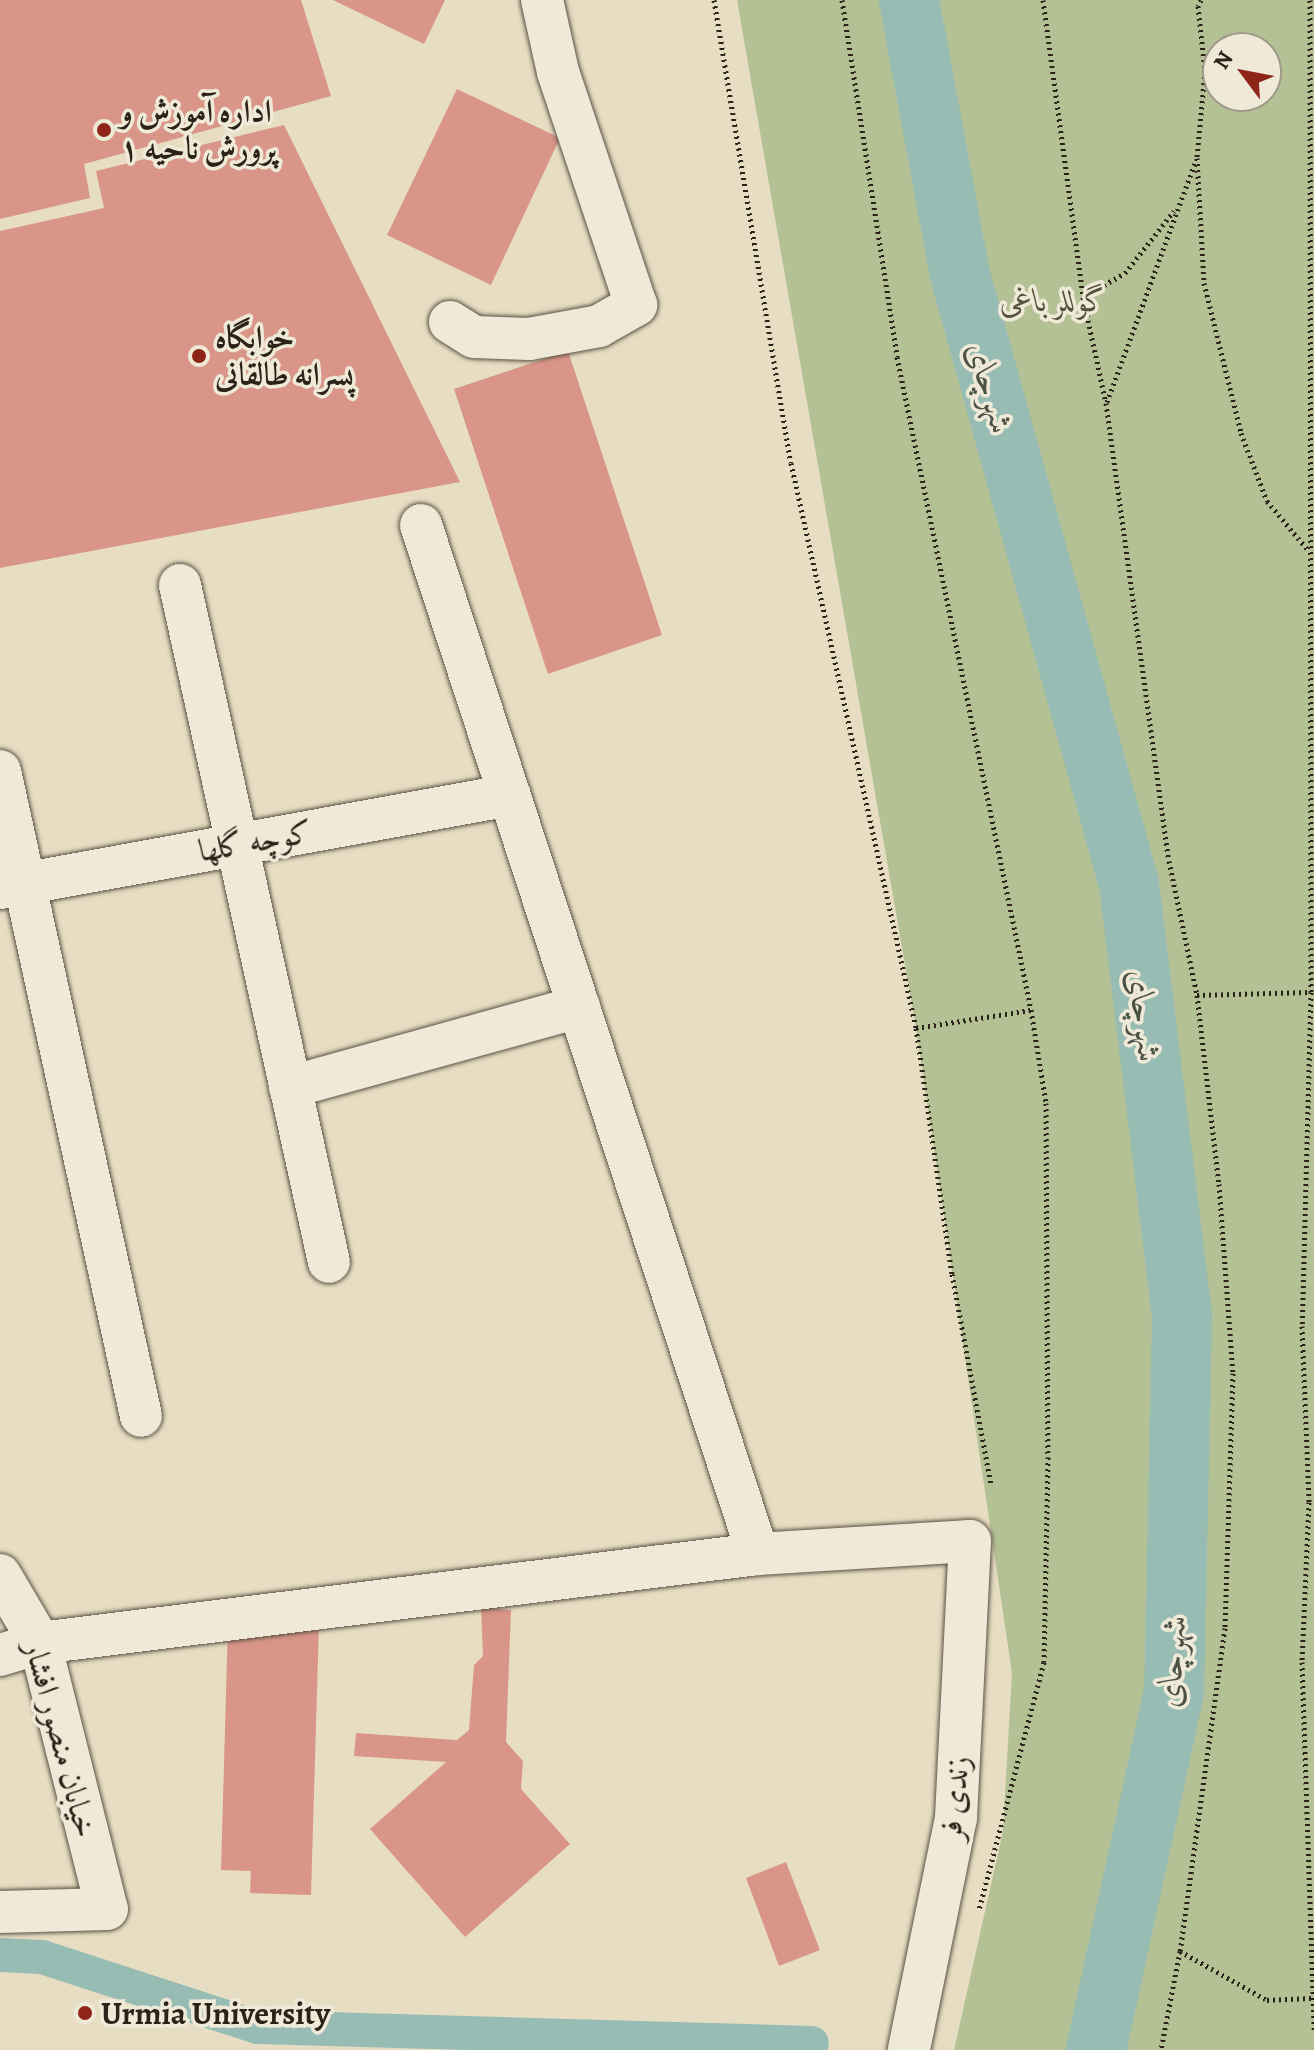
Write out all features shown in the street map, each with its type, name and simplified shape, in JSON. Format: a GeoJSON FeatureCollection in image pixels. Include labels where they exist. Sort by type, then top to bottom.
{"type":"FeatureCollection","features":[{"type":"Feature","properties":{"kind":"street"},"geometry":{"type":"LineString","coordinates":[[450,322],[474,337],[529,339],[599,326],[636,305],[558,72],[542,0]]}},
{"type":"Feature","properties":{"kind":"street"},"geometry":{"type":"LineString","coordinates":[[0,1655],[40,1643],[758,1554],[421,525]]}},
{"type":"Feature","properties":{"kind":"street"},"geometry":{"type":"LineString","coordinates":[[180,585],[329,1262]]}},
{"type":"Feature","properties":{"kind":"street"},"geometry":{"type":"LineString","coordinates":[[0,771],[12,885],[141,1416]]}},
{"type":"Feature","properties":{"kind":"street","name":"کوچه گلها"},"geometry":{"type":"LineString","coordinates":[[12,885],[510,795]]}},
{"type":"Feature","properties":{"kind":"street"},"geometry":{"type":"LineString","coordinates":[[290,1087],[579,1007]]}},
{"type":"Feature","properties":{"kind":"street","name":"زندی فر"},"geometry":{"type":"LineString","coordinates":[[758,1554],[970,1541],[956,1818],[909,2050]]}},
{"type":"Feature","properties":{"kind":"street","name":"خیابان منصور افشار"},"geometry":{"type":"LineString","coordinates":[[0,1575],[40,1643],[107,1909],[0,1912]]}},
{"type":"Feature","properties":{"kind":"path"},"geometry":{"type":"LineString","coordinates":[[714,0],[791,463],[916,1028],[952,1274],[991,1485]]}},
{"type":"Feature","properties":{"kind":"path"},"geometry":{"type":"LineString","coordinates":[[842,0],[897,357],[1031,1010],[1046,1103],[1048,1457],[1044,1662],[977,1916]]}},
{"type":"Feature","properties":{"kind":"path"},"geometry":{"type":"LineString","coordinates":[[1043,0],[1083,297],[1106,403],[1169,861],[1197,995],[1219,1184],[1233,1373],[1225,1628],[1180,1951],[1161,2050]]}},
{"type":"Feature","properties":{"kind":"path"},"geometry":{"type":"LineString","coordinates":[[1310,0],[1311,992],[1302,1326],[1309,1502],[1302,1662],[1314,2033]]}},
{"type":"Feature","properties":{"kind":"path"},"geometry":{"type":"LineString","coordinates":[[1198,2],[1205,71],[1197,158],[1204,283],[1241,433],[1267,501],[1310,551]]}},
{"type":"Feature","properties":{"kind":"path"},"geometry":{"type":"LineString","coordinates":[[1106,403],[1176,207],[1197,158]]}},
{"type":"Feature","properties":{"kind":"path"},"geometry":{"type":"LineString","coordinates":[[1083,297],[1125,273],[1176,207]]}},
{"type":"Feature","properties":{"kind":"path"},"geometry":{"type":"LineString","coordinates":[[1197,995],[1311,992]]}},
{"type":"Feature","properties":{"kind":"path"},"geometry":{"type":"LineString","coordinates":[[916,1028],[1031,1010]]}},
{"type":"Feature","properties":{"kind":"path"},"geometry":{"type":"LineString","coordinates":[[1180,1951],[1267,2000],[1312,1998]]}},
{"type":"Feature","properties":{"kind":"green space","name":"گوللر باغی"},"geometry":{"type":"Polygon","coordinates":[[[737,0],[1314,0],[1314,2050],[954,2050],[1003,1831],[1012,1673],[916,1028],[737,0]]]}},
{"type":"Feature","properties":{"kind":"building","name":"اداره آموزش و پرورش ناحیه ۱"},"geometry":{"type":"Polygon","coordinates":[[[0,0],[301,0],[331,96],[84,164],[90,198],[0,219],[0,0]]]}},
{"type":"Feature","properties":{"kind":"building"},"geometry":{"type":"Polygon","coordinates":[[[333,0],[445,0],[424,44],[333,0]]]}},
{"type":"Feature","properties":{"kind":"building"},"geometry":{"type":"Polygon","coordinates":[[[457,89],[560,138],[491,285],[387,235],[457,89]]]}},
{"type":"Feature","properties":{"kind":"building","name":"خوابگاه پسرانه طالقانی"},"geometry":{"type":"Polygon","coordinates":[[[284,125],[460,482],[0,568],[0,231],[104,208],[96,171],[284,125]]]}},
{"type":"Feature","properties":{"kind":"building"},"geometry":{"type":"Polygon","coordinates":[[[568,351],[662,635],[548,674],[454,389],[568,351]]]}},
{"type":"Feature","properties":{"kind":"building"},"geometry":{"type":"Polygon","coordinates":[[[481,1607],[511,1610],[506,1742],[523,1761],[521,1789],[570,1844],[465,1937],[370,1829],[446,1762],[354,1756],[356,1733],[457,1740],[469,1730],[474,1665],[483,1656],[481,1607]]]}},
{"type":"Feature","properties":{"kind":"building"},"geometry":{"type":"Polygon","coordinates":[[[228,1622],[319,1624],[311,1895],[250,1893],[251,1871],[221,1870],[228,1622]]]}},
{"type":"Feature","properties":{"kind":"building"},"geometry":{"type":"Polygon","coordinates":[[[786,1862],[820,1950],[779,1966],[746,1878],[786,1862]]]}},
{"type":"Feature","properties":{"kind":"waterway","name":"شهرچای"},"geometry":{"type":"LineString","coordinates":[[909,0],[959,271],[1129,884],[1182,1317],[1174,1692],[1096,2050]]}},
{"type":"Feature","properties":{"kind":"waterway"},"geometry":{"type":"LineString","coordinates":[[0,1955],[42,1957],[258,2027],[812,2043]]}},
{"type":"Feature","properties":{"kind":"place","name":"اداره آموزش و پرورش ناحیه ۱"},"geometry":{"type":"Point","coordinates":[104,130]}},
{"type":"Feature","properties":{"kind":"place","name":"خوابگاه پسرانه طالقانی"},"geometry":{"type":"Point","coordinates":[199,356]}},
{"type":"Feature","properties":{"kind":"place","name":"Urmia University"},"geometry":{"type":"Point","coordinates":[85,2013]}}]}
